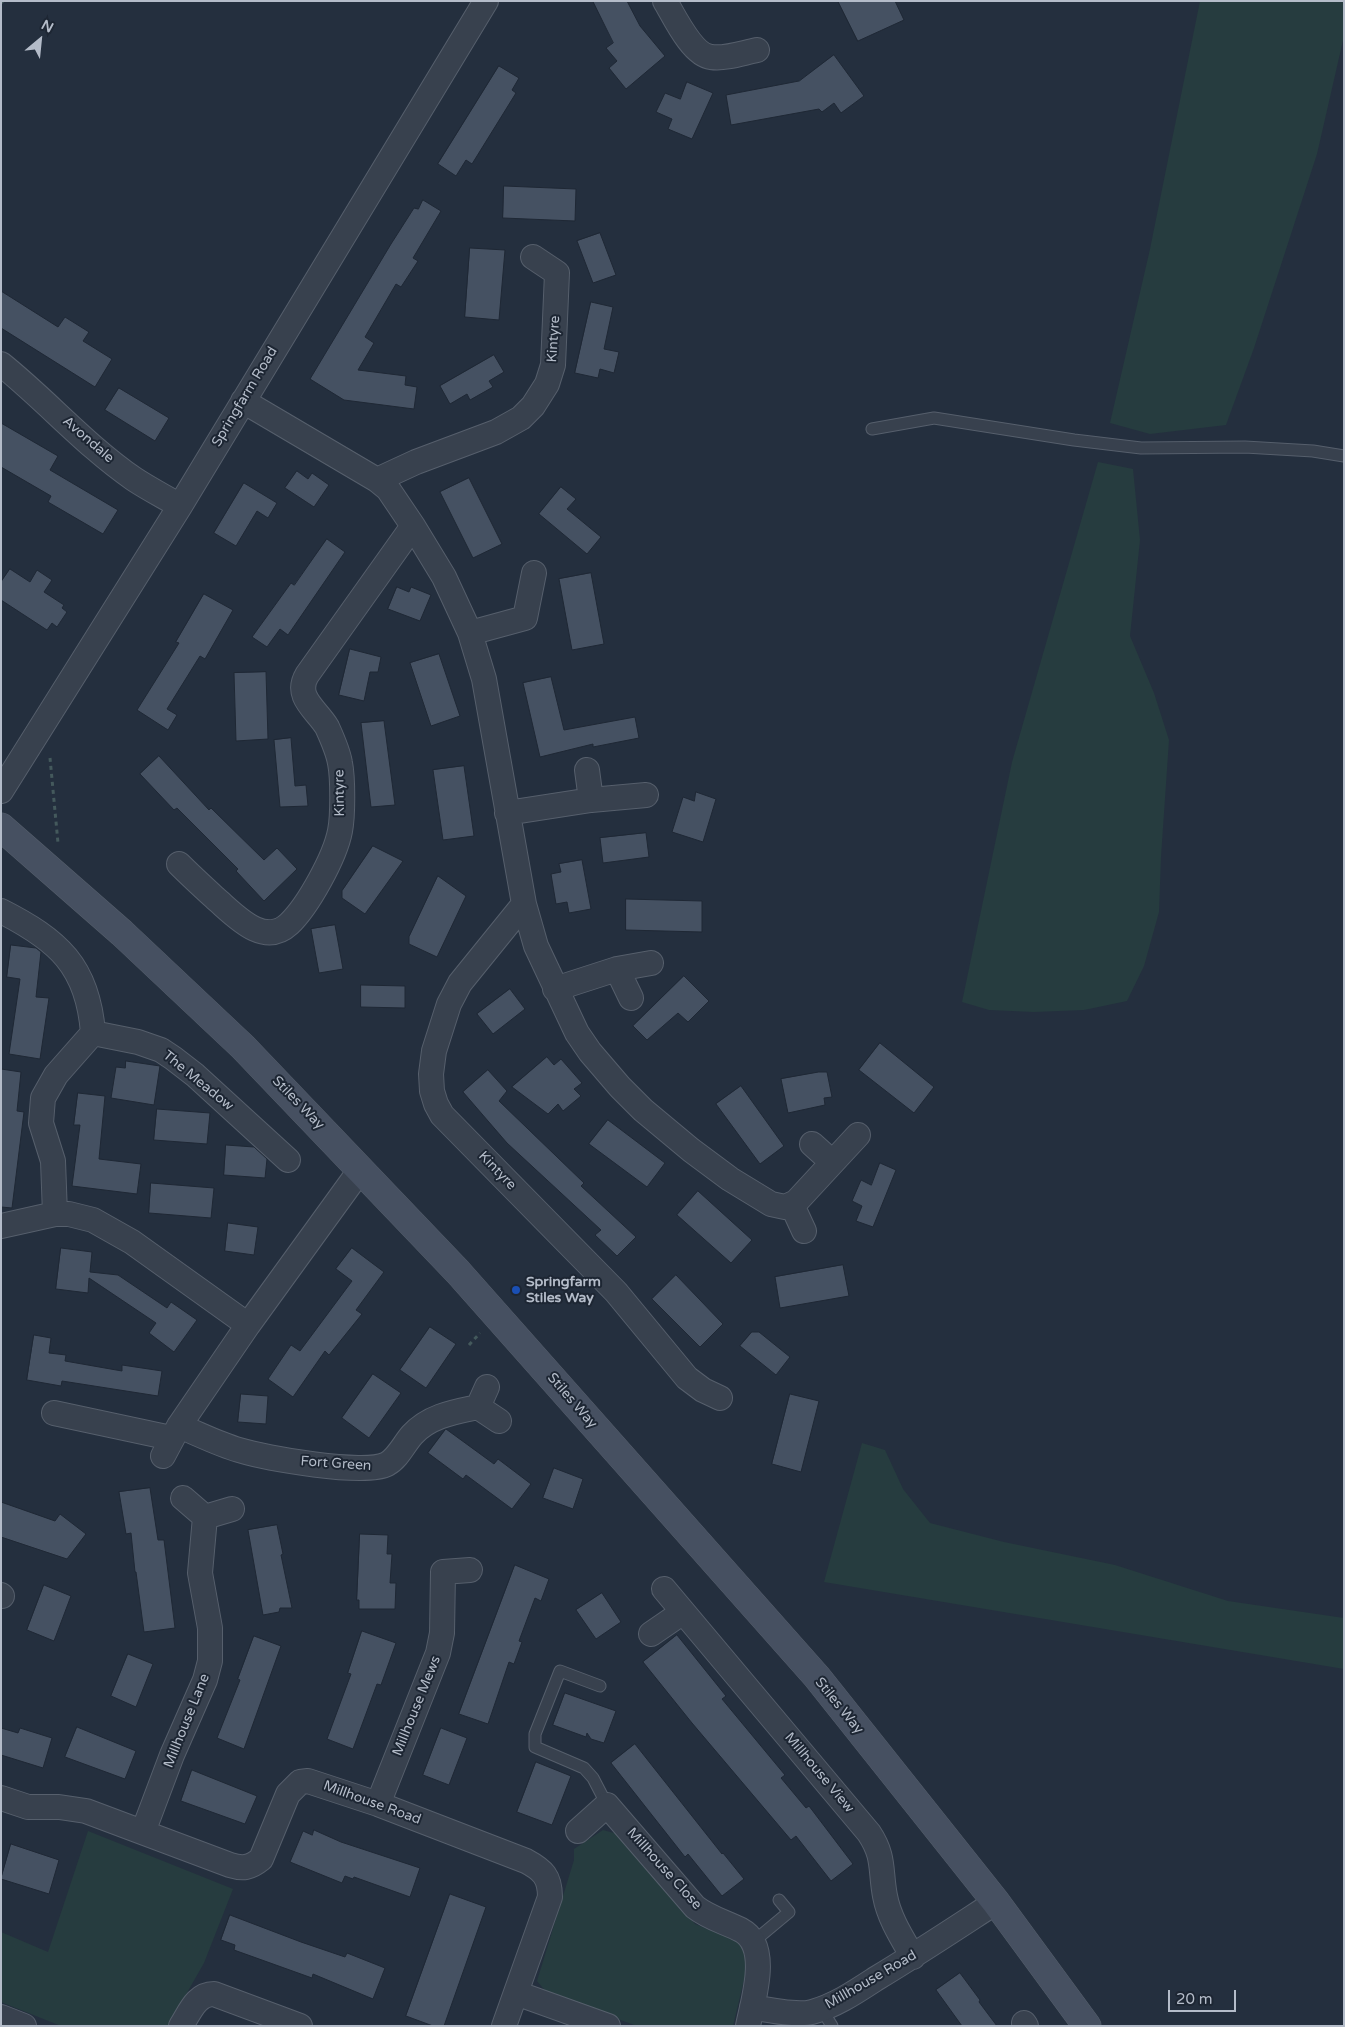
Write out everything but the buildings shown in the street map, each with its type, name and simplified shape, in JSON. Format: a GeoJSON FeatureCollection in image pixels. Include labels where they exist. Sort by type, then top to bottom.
{"type":"FeatureCollection","features":[{"type":"Feature","properties":{"kind":"main road","name":"Stiles Way"},"geometry":{"type":"LineString","coordinates":[[1,827],[122,933],[243,1047],[458,1272],[817,1677],[996,1902],[1087,2026]]}},
{"type":"Feature","properties":{"kind":"street","name":"Springfarm Road"},"geometry":{"type":"LineString","coordinates":[[1,791],[180,506],[486,1]]}},
{"type":"Feature","properties":{"kind":"street"},"geometry":{"type":"LineString","coordinates":[[665,1],[691,44],[699,53],[710,58],[729,57],[757,50]]}},
{"type":"Feature","properties":{"kind":"street","name":"Kintyre"},"geometry":{"type":"LineString","coordinates":[[377,480],[416,462],[496,432],[521,418],[542,394],[550,375],[554,355],[557,273],[533,257]]}},
{"type":"Feature","properties":{"kind":"street","name":"Avondale"},"geometry":{"type":"LineString","coordinates":[[1,364],[29,386],[79,435],[134,479],[180,506]]}},
{"type":"Feature","properties":{"kind":"street"},"geometry":{"type":"LineString","coordinates":[[243,401],[377,480],[388,489],[414,526],[444,577],[470,633],[484,679],[524,904],[536,946],[577,1033],[620,1088],[642,1110],[673,1136],[730,1179],[771,1204],[785,1207],[792,1205],[807,1192],[858,1134]]}},
{"type":"Feature","properties":{"kind":"street","name":"Kintyre"},"geometry":{"type":"LineString","coordinates":[[179,864],[242,922],[260,931],[276,932],[282,929],[289,924],[304,906],[321,878],[334,851],[340,831],[341,812],[340,764],[336,748],[326,726],[303,695],[302,684],[414,526]]}},
{"type":"Feature","properties":{"kind":"street"},"geometry":{"type":"LineString","coordinates":[[470,633],[525,618],[534,573]]}},
{"type":"Feature","properties":{"kind":"street"},"geometry":{"type":"LineString","coordinates":[[587,770],[591,800]]}},
{"type":"Feature","properties":{"kind":"street"},"geometry":{"type":"LineString","coordinates":[[507,813],[591,800],[646,795]]}},
{"type":"Feature","properties":{"kind":"street","name":"Kintyre"},"geometry":{"type":"LineString","coordinates":[[524,904],[460,983],[449,1004],[434,1051],[431,1074],[436,1104],[442,1115],[616,1292],[687,1378],[703,1390],[720,1398]]}},
{"type":"Feature","properties":{"kind":"street"},"geometry":{"type":"LineString","coordinates":[[1,911],[44,935],[67,957],[86,995],[92,1018],[93,1033],[56,1075],[43,1098],[42,1123],[53,1161],[55,1214]]}},
{"type":"Feature","properties":{"kind":"street"},"geometry":{"type":"LineString","coordinates":[[555,988],[617,969],[651,963]]}},
{"type":"Feature","properties":{"kind":"street"},"geometry":{"type":"LineString","coordinates":[[617,969],[631,998]]}},
{"type":"Feature","properties":{"kind":"street","name":"The Meadow"},"geometry":{"type":"LineString","coordinates":[[93,1033],[138,1042],[161,1050],[196,1076],[288,1160]]}},
{"type":"Feature","properties":{"kind":"street"},"geometry":{"type":"LineString","coordinates":[[812,1144],[832,1162]]}},
{"type":"Feature","properties":{"kind":"street"},"geometry":{"type":"LineString","coordinates":[[54,1413],[171,1440],[248,1325],[361,1169]]}},
{"type":"Feature","properties":{"kind":"street"},"geometry":{"type":"LineString","coordinates":[[792,1205],[804,1231]]}},
{"type":"Feature","properties":{"kind":"street"},"geometry":{"type":"LineString","coordinates":[[1,1226],[55,1214],[69,1214],[93,1220],[118,1233],[248,1325]]}},
{"type":"Feature","properties":{"kind":"street","name":"Fort Green"},"geometry":{"type":"LineString","coordinates":[[171,1440],[224,1446],[256,1455],[349,1467],[376,1467],[391,1461],[420,1427],[429,1420],[482,1397],[499,1422]]}},
{"type":"Feature","properties":{"kind":"street"},"geometry":{"type":"LineString","coordinates":[[183,1498],[205,1517],[232,1509]]}},
{"type":"Feature","properties":{"kind":"street","name":"Millhouse Lane"},"geometry":{"type":"LineString","coordinates":[[143,1832],[172,1755],[205,1680],[210,1661],[210,1628],[200,1573],[205,1517]]}},
{"type":"Feature","properties":{"kind":"street","name":"Millhouse Mews"},"geometry":{"type":"LineString","coordinates":[[378,1804],[438,1653],[442,1625],[443,1572],[470,1570]]}},
{"type":"Feature","properties":{"kind":"street","name":"Millhouse View"},"geometry":{"type":"LineString","coordinates":[[664,1589],[873,1838],[880,1854],[885,1898],[898,1931],[913,1957]]}},
{"type":"Feature","properties":{"kind":"street"},"geometry":{"type":"LineString","coordinates":[[651,1634],[683,1612]]}},
{"type":"Feature","properties":{"kind":"street","name":"Millhouse Road"},"geometry":{"type":"LineString","coordinates":[[1,1798],[28,1807],[59,1807],[86,1811],[230,1865],[246,1868],[253,1866],[260,1860],[288,1794],[300,1782],[317,1782],[526,1861],[535,1866],[547,1878],[550,1885],[550,1897],[504,2026]]}},
{"type":"Feature","properties":{"kind":"street"},"geometry":{"type":"LineString","coordinates":[[578,1831],[607,1805]]}},
{"type":"Feature","properties":{"kind":"street","name":"Millhouse Close"},"geometry":{"type":"LineString","coordinates":[[607,1805],[695,1907],[741,1931],[753,1942]]}},
{"type":"Feature","properties":{"kind":"street","name":"Millhouse Road"},"geometry":{"type":"LineString","coordinates":[[750,2017],[791,2012],[811,2012],[827,2017],[844,1998],[913,1957],[996,1902]]}},
{"type":"Feature","properties":{"kind":"street"},"geometry":{"type":"LineString","coordinates":[[750,2017],[757,1983],[758,1965],[753,1942]]}},
{"type":"Feature","properties":{"kind":"street"},"geometry":{"type":"LineString","coordinates":[[516,1993],[608,2026]]}},
{"type":"Feature","properties":{"kind":"street"},"geometry":{"type":"LineString","coordinates":[[182,2026],[200,1998],[208,1994],[214,1994],[298,2025]]}},
{"type":"Feature","properties":{"kind":"street"},"geometry":{"type":"LineString","coordinates":[[1,2017],[24,2026]]}},
{"type":"Feature","properties":{"kind":"lane"},"geometry":{"type":"LineString","coordinates":[[872,428],[934,418],[1074,440],[1142,448],[1245,447],[1313,451],[1344,456]]}},
{"type":"Feature","properties":{"kind":"lane"},"geometry":{"type":"LineString","coordinates":[[600,1686],[560,1671],[535,1734],[535,1747],[584,1768],[593,1778],[607,1805]]}},
{"type":"Feature","properties":{"kind":"lane"},"geometry":{"type":"LineString","coordinates":[[753,1942],[789,1912],[779,1900]]}},
{"type":"Feature","properties":{"kind":"path"},"geometry":{"type":"LineString","coordinates":[[38,732],[51,760],[59,853],[57,876]]}},
{"type":"Feature","properties":{"kind":"path"},"geometry":{"type":"LineString","coordinates":[[469,1345],[476,1336]]}},
{"type":"Feature","properties":{"kind":"green space"},"geometry":{"type":"Polygon","coordinates":[[[1200,1],[1344,1],[1344,36],[1317,154],[1254,348],[1226,425],[1150,434],[1110,423],[1150,249],[1200,1]]]}},
{"type":"Feature","properties":{"kind":"green space"},"geometry":{"type":"Polygon","coordinates":[[[1098,462],[1133,469],[1140,540],[1130,636],[1154,693],[1169,740],[1159,912],[1144,966],[1127,1001],[1084,1010],[1034,1012],[989,1010],[962,1002],[1012,762],[1098,462]]]}},
{"type":"Feature","properties":{"kind":"green space"},"geometry":{"type":"Polygon","coordinates":[[[862,1443],[885,1450],[903,1489],[930,1523],[1004,1542],[1115,1565],[1228,1601],[1344,1618],[1344,1669],[824,1582],[862,1443]]]}},
{"type":"Feature","properties":{"kind":"green space"},"geometry":{"type":"Polygon","coordinates":[[[603,1830],[621,1835],[695,1924],[744,1944],[749,1959],[733,2026],[637,2026],[547,1993],[537,1981],[574,1860],[574,1849],[603,1830]]]}},
{"type":"Feature","properties":{"kind":"green space"},"geometry":{"type":"Polygon","coordinates":[[[88,1831],[233,1889],[204,1963],[168,2026],[61,2026],[1,2002],[1,1932],[48,1952],[88,1831]]]}},
{"type":"Feature","properties":{"kind":"place","name":"Springfarm Stiles Way"},"geometry":{"type":"Point","coordinates":[516,1290]}}]}
